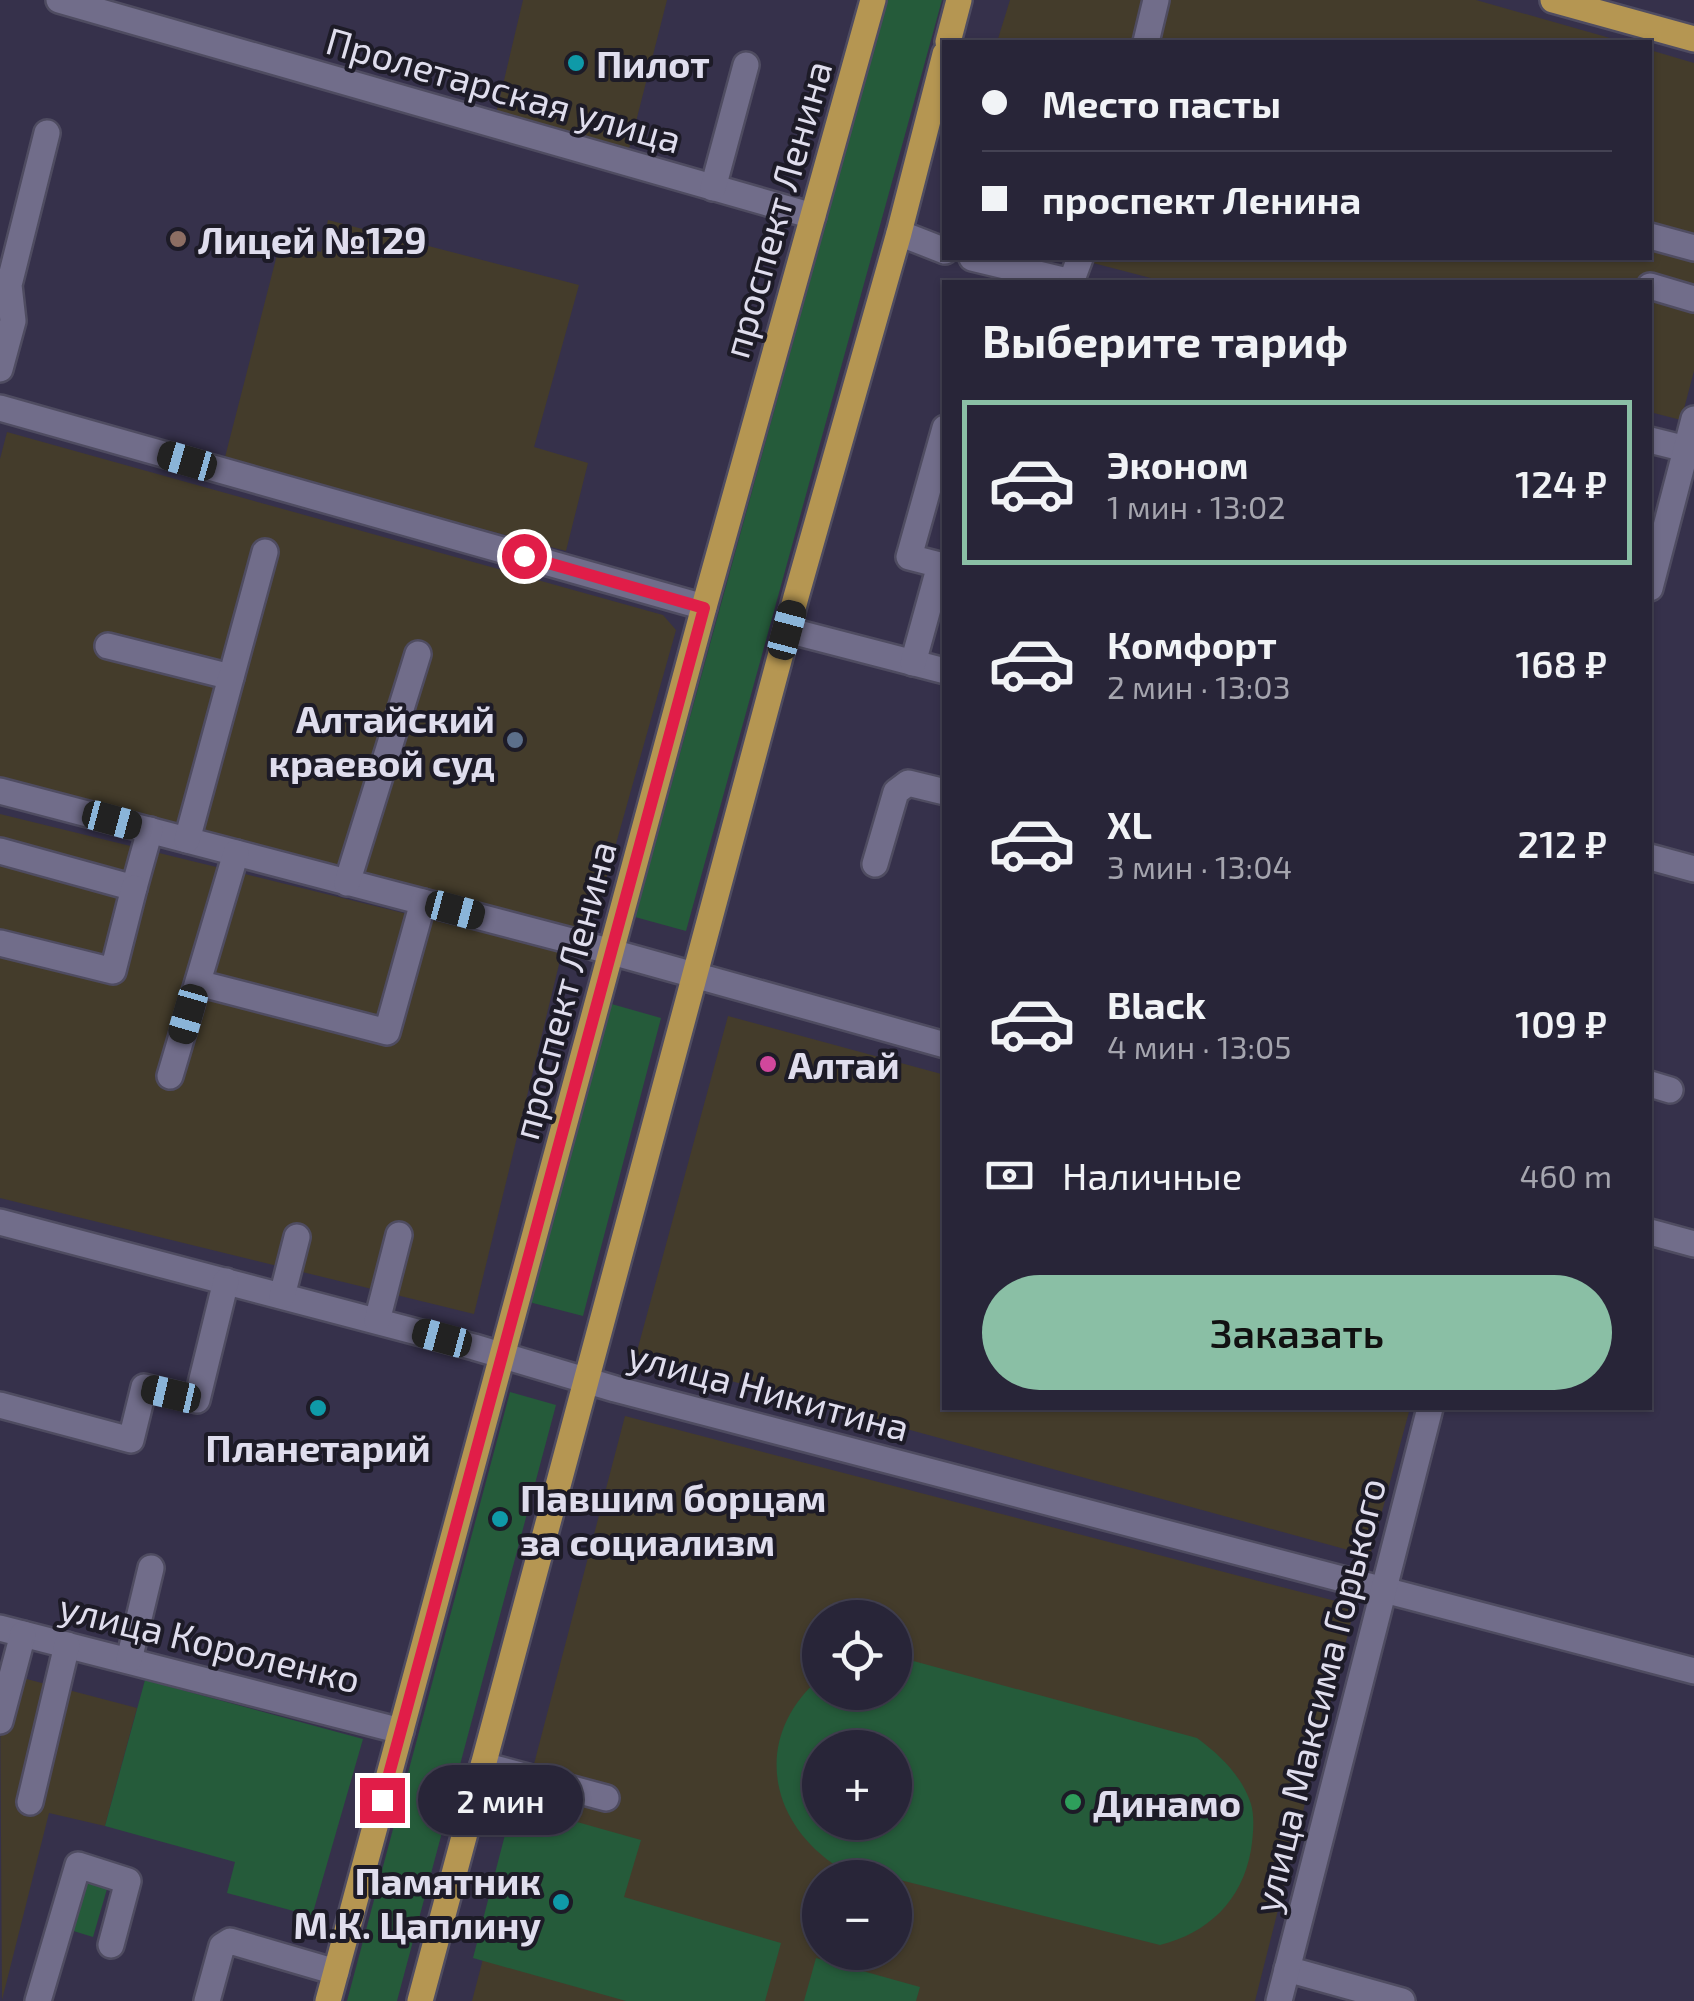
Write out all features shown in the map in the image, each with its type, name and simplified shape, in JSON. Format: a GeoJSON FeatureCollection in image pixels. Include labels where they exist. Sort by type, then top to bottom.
{"type":"FeatureCollection","features":[{"type":"Feature","properties":{"kind":"main road","name":"проспект Ленина"},"geometry":{"type":"LineString","coordinates":[[328,2001],[704,608],[873,0]]}},
{"type":"Feature","properties":{"kind":"main road"},"geometry":{"type":"LineString","coordinates":[[949,40],[959,0]]}},
{"type":"Feature","properties":{"kind":"main road"},"geometry":{"type":"LineString","coordinates":[[1553,0],[1644,34],[1694,39]]}},
{"type":"Feature","properties":{"kind":"main road"},"geometry":{"type":"LineString","coordinates":[[420,2001],[942,66]]}},
{"type":"Feature","properties":{"kind":"street","name":"Пролетарская улица"},"geometry":{"type":"LineString","coordinates":[[59,0],[813,216]]}},
{"type":"Feature","properties":{"kind":"street"},"geometry":{"type":"LineString","coordinates":[[1146,40],[1156,0]]}},
{"type":"Feature","properties":{"kind":"street"},"geometry":{"type":"LineString","coordinates":[[713,188],[746,65]]}},
{"type":"Feature","properties":{"kind":"street"},"geometry":{"type":"LineString","coordinates":[[0,369],[13,321],[9,284],[47,133]]}},
{"type":"Feature","properties":{"kind":"street"},"geometry":{"type":"LineString","coordinates":[[899,233],[942,250]]}},
{"type":"Feature","properties":{"kind":"street"},"geometry":{"type":"LineString","coordinates":[[1652,237],[1694,248]]}},
{"type":"Feature","properties":{"kind":"street"},"geometry":{"type":"LineString","coordinates":[[976,260],[1001,274],[1054,280]]}},
{"type":"Feature","properties":{"kind":"street"},"geometry":{"type":"LineString","coordinates":[[1652,287],[1694,300]]}},
{"type":"Feature","properties":{"kind":"street"},"geometry":{"type":"LineString","coordinates":[[0,408],[704,608]]}},
{"type":"Feature","properties":{"kind":"street"},"geometry":{"type":"LineString","coordinates":[[1652,581],[1690,450],[1694,419]]}},
{"type":"Feature","properties":{"kind":"street"},"geometry":{"type":"LineString","coordinates":[[913,663],[940,565],[909,558],[942,439]]}},
{"type":"Feature","properties":{"kind":"street"},"geometry":{"type":"LineString","coordinates":[[1652,440],[1690,450]]}},
{"type":"Feature","properties":{"kind":"street"},"geometry":{"type":"LineString","coordinates":[[188,840],[265,552]]}},
{"type":"Feature","properties":{"kind":"street"},"geometry":{"type":"LineString","coordinates":[[787,630],[942,670]]}},
{"type":"Feature","properties":{"kind":"street"},"geometry":{"type":"LineString","coordinates":[[108,646],[231,678]]}},
{"type":"Feature","properties":{"kind":"street"},"geometry":{"type":"LineString","coordinates":[[347,883],[418,654]]}},
{"type":"Feature","properties":{"kind":"street"},"geometry":{"type":"LineString","coordinates":[[875,864],[896,792],[908,783],[942,791]]}},
{"type":"Feature","properties":{"kind":"street"},"geometry":{"type":"LineString","coordinates":[[0,791],[942,1043]]}},
{"type":"Feature","properties":{"kind":"street"},"geometry":{"type":"LineString","coordinates":[[0,943],[113,970],[150,830]]}},
{"type":"Feature","properties":{"kind":"street"},"geometry":{"type":"LineString","coordinates":[[0,852],[134,888]]}},
{"type":"Feature","properties":{"kind":"street"},"geometry":{"type":"LineString","coordinates":[[170,1076],[236,853]]}},
{"type":"Feature","properties":{"kind":"street"},"geometry":{"type":"LineString","coordinates":[[1652,858],[1694,869]]}},
{"type":"Feature","properties":{"kind":"street"},"geometry":{"type":"LineString","coordinates":[[198,982],[387,1032],[422,902]]}},
{"type":"Feature","properties":{"kind":"street","name":"улица Никитина"},"geometry":{"type":"LineString","coordinates":[[0,1222],[377,1321],[586,1381],[1694,1671]]}},
{"type":"Feature","properties":{"kind":"street"},"geometry":{"type":"LineString","coordinates":[[1652,1233],[1694,1244]]}},
{"type":"Feature","properties":{"kind":"street"},"geometry":{"type":"LineString","coordinates":[[377,1321],[398,1235]]}},
{"type":"Feature","properties":{"kind":"street"},"geometry":{"type":"LineString","coordinates":[[282,1296],[297,1237]]}},
{"type":"Feature","properties":{"kind":"street"},"geometry":{"type":"LineString","coordinates":[[0,1405],[131,1440],[144,1388],[198,1400],[226,1281]]}},
{"type":"Feature","properties":{"kind":"street","name":"улица Максима Горького"},"geometry":{"type":"LineString","coordinates":[[1279,2001],[1428,1410]]}},
{"type":"Feature","properties":{"kind":"street"},"geometry":{"type":"LineString","coordinates":[[129,1660],[152,1568]]}},
{"type":"Feature","properties":{"kind":"street"},"geometry":{"type":"LineString","coordinates":[[0,1721],[11,1631]]}},
{"type":"Feature","properties":{"kind":"street","name":"улица Короленко"},"geometry":{"type":"LineString","coordinates":[[11,1631],[401,1730]]}},
{"type":"Feature","properties":{"kind":"street"},"geometry":{"type":"LineString","coordinates":[[30,1802],[67,1644]]}},
{"type":"Feature","properties":{"kind":"street"},"geometry":{"type":"LineString","coordinates":[[484,1765],[606,1798]]}},
{"type":"Feature","properties":{"kind":"street"},"geometry":{"type":"LineString","coordinates":[[38,2001],[79,1865],[128,1881],[111,1945]]}},
{"type":"Feature","properties":{"kind":"street"},"geometry":{"type":"LineString","coordinates":[[207,2001],[222,1946],[230,1941],[336,1972]]}},
{"type":"Feature","properties":{"kind":"street"},"geometry":{"type":"LineString","coordinates":[[1287,1969],[1402,2001]]}},
{"type":"Feature","properties":{"kind":"shaded area"},"geometry":{"type":"Polygon","coordinates":[[[523,0],[667,0],[628,153],[496,114],[523,0]]]}},
{"type":"Feature","properties":{"kind":"shaded area"},"geometry":{"type":"Polygon","coordinates":[[[1010,0],[1476,0],[1617,40],[998,40],[1010,0]]]}},
{"type":"Feature","properties":{"kind":"shaded area"},"geometry":{"type":"Polygon","coordinates":[[[1652,51],[1694,63],[1694,371],[1681,420],[1652,413],[1652,280],[1158,280],[1082,260],[1652,260],[1652,51]]]}},
{"type":"Feature","properties":{"kind":"shaded area"},"geometry":{"type":"Polygon","coordinates":[[[328,220],[579,285],[534,447],[588,463],[566,551],[224,461],[280,243],[321,252],[328,220]]]}},
{"type":"Feature","properties":{"kind":"shaded area"},"geometry":{"type":"Polygon","coordinates":[[[7,432],[663,615],[676,630],[596,915],[575,927],[0,781],[0,459],[7,432]]]}},
{"type":"Feature","properties":{"kind":"shaded area"},"geometry":{"type":"Polygon","coordinates":[[[0,814],[562,952],[474,1314],[0,1198],[0,814]]]}},
{"type":"Feature","properties":{"kind":"shaded area"},"geometry":{"type":"Polygon","coordinates":[[[728,1016],[942,1074],[942,1410],[1409,1410],[1370,1556],[636,1355],[728,1016]]]}},
{"type":"Feature","properties":{"kind":"shaded area"},"geometry":{"type":"Polygon","coordinates":[[[625,1416],[1355,1606],[1255,2001],[472,2001],[625,1416]]]}},
{"type":"Feature","properties":{"kind":"shaded area"},"geometry":{"type":"Polygon","coordinates":[[[0,1672],[137,1708],[105,1826],[49,1813],[2,2000],[0,1672]]]}},
{"type":"Feature","properties":{"kind":"green space"},"geometry":{"type":"Polygon","coordinates":[[[887,0],[942,0],[686,931],[635,917],[887,0]]]}},
{"type":"Feature","properties":{"kind":"green space"},"geometry":{"type":"Polygon","coordinates":[[[608,1003],[661,1018],[583,1316],[529,1302],[608,1003]]]}},
{"type":"Feature","properties":{"kind":"green space"},"geometry":{"type":"Polygon","coordinates":[[[510,1392],[556,1405],[397,2001],[347,2001],[510,1392]]]}},
{"type":"Feature","properties":{"kind":"green space","name":"Динамо"},"geometry":{"type":"Polygon","coordinates":[[[912,1661],[1197,1738],[1229,1767],[1251,1804],[1251,1850],[1240,1885],[1208,1923],[1160,1945],[912,1883],[912,1860],[829,1860],[807,1840],[912,1840],[912,1730],[802,1730],[802,1834],[782,1798],[777,1773],[785,1723],[802,1697],[802,1710],[912,1710],[912,1661]]]}},
{"type":"Feature","properties":{"kind":"green space"},"geometry":{"type":"Polygon","coordinates":[[[145,1680],[363,1739],[312,1916],[227,1893],[235,1862],[105,1826],[145,1680]]]}},
{"type":"Feature","properties":{"kind":"green space"},"geometry":{"type":"Polygon","coordinates":[[[513,1804],[641,1840],[624,1897],[781,1943],[765,2001],[626,2001],[473,1958],[513,1804]]]}},
{"type":"Feature","properties":{"kind":"green space"},"geometry":{"type":"Polygon","coordinates":[[[83,1874],[109,1882],[93,1937],[67,1929],[83,1874]]]}},
{"type":"Feature","properties":{"kind":"green space"},"geometry":{"type":"Polygon","coordinates":[[[813,1970],[859,1970],[920,1987],[916,2001],[804,2001],[813,1970]]]}},
{"type":"Feature","properties":{"kind":"place","name":"Пилот"},"geometry":{"type":"Point","coordinates":[576,63]}},
{"type":"Feature","properties":{"kind":"place","name":"Лицей №129"},"geometry":{"type":"Point","coordinates":[178,239]}},
{"type":"Feature","properties":{"kind":"place","name":"Алтайский краевой суд"},"geometry":{"type":"Point","coordinates":[515,740]}},
{"type":"Feature","properties":{"kind":"place","name":"Алтай"},"geometry":{"type":"Point","coordinates":[768,1064]}},
{"type":"Feature","properties":{"kind":"place","name":"Планетарий"},"geometry":{"type":"Point","coordinates":[318,1408]}},
{"type":"Feature","properties":{"kind":"place","name":"Павшим борцам за социализм"},"geometry":{"type":"Point","coordinates":[500,1519]}},
{"type":"Feature","properties":{"kind":"place","name":"Динамо"},"geometry":{"type":"Point","coordinates":[1073,1802]}},
{"type":"Feature","properties":{"kind":"place","name":"Памятник М.К. Цаплину"},"geometry":{"type":"Point","coordinates":[561,1902]}},
{"type":"Feature","properties":{"kind":"route"},"geometry":{"type":"LineString","coordinates":[[382,1800],[704,608],[524,556]]}}]}
